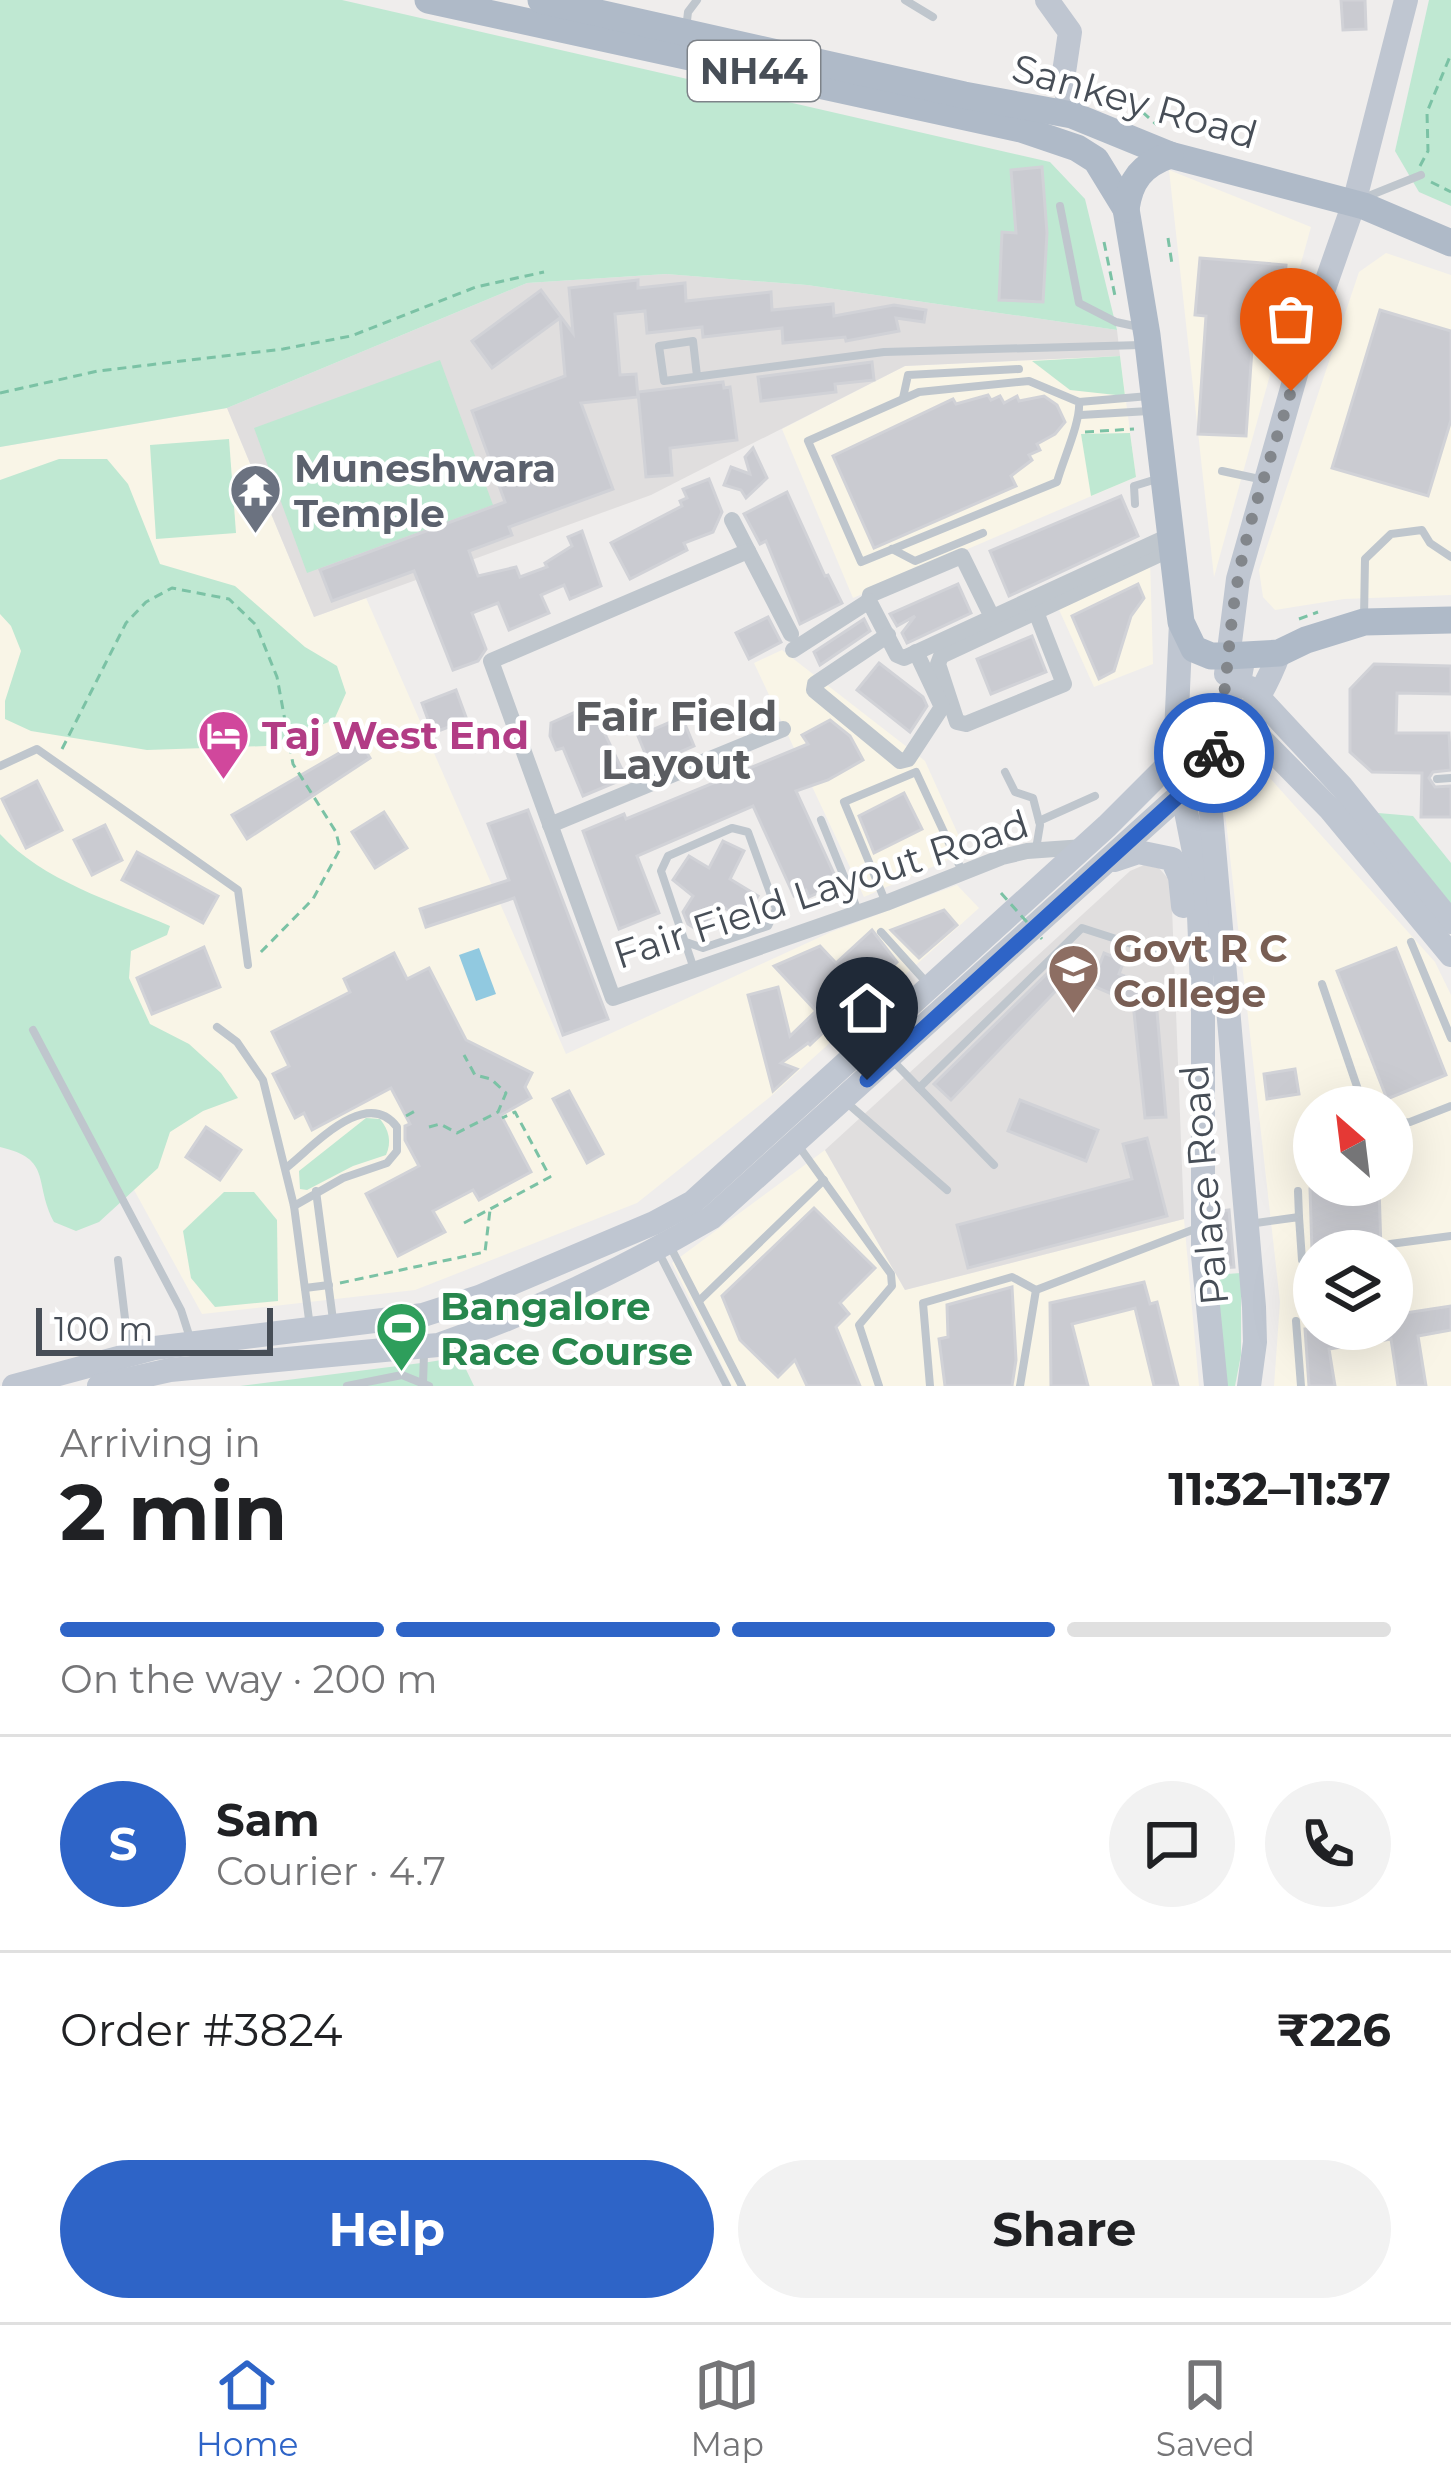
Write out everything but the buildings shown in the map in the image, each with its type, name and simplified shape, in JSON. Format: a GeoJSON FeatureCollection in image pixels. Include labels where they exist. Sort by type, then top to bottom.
{"type":"FeatureCollection","features":[{"type":"Feature","properties":{"kind":"main road","name":"Sankey Road"},"geometry":{"type":"LineString","coordinates":[[428,0],[1021,129],[1077,148],[1096,160],[1109,178]]}},
{"type":"Feature","properties":{"kind":"main road","name":"Sankey Road"},"geometry":{"type":"LineString","coordinates":[[541,0],[1072,115],[1170,155],[1354,203],[1451,243]]}},
{"type":"Feature","properties":{"kind":"main road"},"geometry":{"type":"LineString","coordinates":[[1047,0],[1070,32],[1063,79],[1077,148]]}},
{"type":"Feature","properties":{"kind":"main road"},"geometry":{"type":"LineString","coordinates":[[99,1386],[407,1359],[662,1245],[711,1218],[797,1144],[1181,794],[1211,762],[1235,686],[1238,579],[1304,346],[1354,203],[1406,0]]}},
{"type":"Feature","properties":{"kind":"main road"},"geometry":{"type":"LineString","coordinates":[[1126,209],[1128,190],[1137,174],[1152,161],[1170,155]]}},
{"type":"Feature","properties":{"kind":"main road","name":"Palace Road"},"geometry":{"type":"LineString","coordinates":[[1109,178],[1126,209],[1147,336],[1181,622],[1175,756],[1197,867],[1202,1226],[1216,1386]]}},
{"type":"Feature","properties":{"kind":"main road"},"geometry":{"type":"LineString","coordinates":[[14,1386],[129,1353],[423,1315],[479,1297],[693,1202],[1085,847],[1175,756],[1235,686],[1306,640],[1364,622],[1451,620]]}},
{"type":"Feature","properties":{"kind":"main road"},"geometry":{"type":"LineString","coordinates":[[1181,622],[1194,649],[1211,656],[1451,956]]}},
{"type":"Feature","properties":{"kind":"main road"},"geometry":{"type":"LineString","coordinates":[[1260,699],[1280,653]]}},
{"type":"Feature","properties":{"kind":"main road"},"geometry":{"type":"LineString","coordinates":[[1235,686],[1260,699],[1342,788],[1451,922]]}},
{"type":"Feature","properties":{"kind":"main road","name":"Palace Road"},"geometry":{"type":"LineString","coordinates":[[1211,762],[1211,813],[1256,1342],[1249,1386]]}},
{"type":"Feature","properties":{"kind":"main road","name":"Palace Road"},"geometry":{"type":"LineString","coordinates":[[1109,861],[1138,852],[1172,860],[1180,877],[1191,1012],[1202,1031]]}},
{"type":"Feature","properties":{"kind":"main road"},"geometry":{"type":"LineString","coordinates":[[1203,1152],[1240,1152]]}},
{"type":"Feature","properties":{"kind":"street"},"geometry":{"type":"LineString","coordinates":[[732,520],[792,642],[869,601],[873,592],[962,556],[992,617]]}},
{"type":"Feature","properties":{"kind":"street"},"geometry":{"type":"LineString","coordinates":[[1036,612],[1064,684],[966,724],[957,722],[938,660],[1172,541]]}},
{"type":"Feature","properties":{"kind":"street"},"geometry":{"type":"LineString","coordinates":[[869,601],[901,658],[1172,541]]}},
{"type":"Feature","properties":{"kind":"street","name":"Fair Field Layout Road"},"geometry":{"type":"LineString","coordinates":[[748,551],[490,661],[613,998],[962,872],[1036,850],[1085,847]]}},
{"type":"Feature","properties":{"kind":"street"},"geometry":{"type":"LineString","coordinates":[[888,635],[815,684],[814,690],[900,761],[908,759],[942,707],[916,652]]}},
{"type":"Feature","properties":{"kind":"street"},"geometry":{"type":"LineString","coordinates":[[550,825],[783,730]]}},
{"type":"Feature","properties":{"kind":"lane"},"geometry":{"type":"LineString","coordinates":[[686,30],[688,12],[697,0]]}},
{"type":"Feature","properties":{"kind":"lane"},"geometry":{"type":"LineString","coordinates":[[905,0],[933,17]]}},
{"type":"Feature","properties":{"kind":"lane"},"geometry":{"type":"LineString","coordinates":[[1354,203],[1421,175]]}},
{"type":"Feature","properties":{"kind":"lane"},"geometry":{"type":"LineString","coordinates":[[1060,206],[1079,303],[1147,336]]}},
{"type":"Feature","properties":{"kind":"lane"},"geometry":{"type":"LineString","coordinates":[[698,376],[693,341],[659,346],[664,380],[698,376],[884,352],[1147,336]]}},
{"type":"Feature","properties":{"kind":"lane"},"geometry":{"type":"LineString","coordinates":[[903,400],[908,375],[1019,370]]}},
{"type":"Feature","properties":{"kind":"lane"},"geometry":{"type":"LineString","coordinates":[[1079,402],[1081,415],[1057,482],[861,562],[808,442],[919,392],[1029,381],[1079,402],[1155,403]]}},
{"type":"Feature","properties":{"kind":"lane"},"geometry":{"type":"LineString","coordinates":[[1081,415],[1155,403]]}},
{"type":"Feature","properties":{"kind":"lane"},"geometry":{"type":"LineString","coordinates":[[1222,472],[1265,480]]}},
{"type":"Feature","properties":{"kind":"lane"},"geometry":{"type":"LineString","coordinates":[[1135,504],[1134,486],[1162,478]]}},
{"type":"Feature","properties":{"kind":"lane"},"geometry":{"type":"LineString","coordinates":[[1364,622],[1365,559],[1391,534],[1422,530],[1430,543],[1451,556]]}},
{"type":"Feature","properties":{"kind":"lane"},"geometry":{"type":"LineString","coordinates":[[892,549],[915,561],[983,532]]}},
{"type":"Feature","properties":{"kind":"lane"},"geometry":{"type":"LineString","coordinates":[[0,766],[37,748],[238,890],[248,965]]}},
{"type":"Feature","properties":{"kind":"lane"},"geometry":{"type":"LineString","coordinates":[[886,903],[844,802],[916,772],[962,872]]}},
{"type":"Feature","properties":{"kind":"lane"},"geometry":{"type":"LineString","coordinates":[[1005,772],[1015,792],[1033,798],[1039,821],[1036,850]]}},
{"type":"Feature","properties":{"kind":"lane"},"geometry":{"type":"LineString","coordinates":[[1436,779],[1451,778]]}},
{"type":"Feature","properties":{"kind":"lane"},"geometry":{"type":"LineString","coordinates":[[1039,821],[1095,796]]}},
{"type":"Feature","properties":{"kind":"lane"},"geometry":{"type":"LineString","coordinates":[[820,820],[859,912]]}},
{"type":"Feature","properties":{"kind":"lane"},"geometry":{"type":"LineString","coordinates":[[686,942],[703,948],[768,926],[776,909],[748,832],[732,828],[668,856],[661,871],[695,970]]}},
{"type":"Feature","properties":{"kind":"lane"},"geometry":{"type":"LineString","coordinates":[[919,1088],[1082,928],[1168,956]]}},
{"type":"Feature","properties":{"kind":"lane"},"geometry":{"type":"LineString","coordinates":[[881,932],[932,989]]}},
{"type":"Feature","properties":{"kind":"lane"},"geometry":{"type":"LineString","coordinates":[[1411,942],[1451,1038]]}},
{"type":"Feature","properties":{"kind":"lane"},"geometry":{"type":"LineString","coordinates":[[1322,984],[1357,1086]]}},
{"type":"Feature","properties":{"kind":"lane"},"geometry":{"type":"LineString","coordinates":[[217,1027],[237,1042],[263,1080],[294,1206],[305,1288],[322,1328]]}},
{"type":"Feature","properties":{"kind":"lane"},"geometry":{"type":"LineString","coordinates":[[33,1030],[181,1310],[192,1344]]}},
{"type":"Feature","properties":{"kind":"lane"},"geometry":{"type":"LineString","coordinates":[[890,1058],[994,1165]]}},
{"type":"Feature","properties":{"kind":"lane"},"geometry":{"type":"LineString","coordinates":[[844,1101],[947,1190]]}},
{"type":"Feature","properties":{"kind":"lane"},"geometry":{"type":"LineString","coordinates":[[1413,1121],[1451,1106]]}},
{"type":"Feature","properties":{"kind":"lane"},"geometry":{"type":"LineString","coordinates":[[286,1168],[362,1112],[379,1112],[394,1123],[399,1143],[387,1163],[316,1191],[294,1206]]}},
{"type":"Feature","properties":{"kind":"lane"},"geometry":{"type":"LineString","coordinates":[[797,1144],[892,1278],[892,1286],[859,1325],[879,1386]]}},
{"type":"Feature","properties":{"kind":"lane"},"geometry":{"type":"LineString","coordinates":[[700,1300],[824,1180]]}},
{"type":"Feature","properties":{"kind":"lane"},"geometry":{"type":"LineString","coordinates":[[316,1191],[329,1285],[322,1328]]}},
{"type":"Feature","properties":{"kind":"lane"},"geometry":{"type":"LineString","coordinates":[[1299,1206],[1300,1230]]}},
{"type":"Feature","properties":{"kind":"lane"},"geometry":{"type":"LineString","coordinates":[[1247,1224],[1299,1217]]}},
{"type":"Feature","properties":{"kind":"lane"},"geometry":{"type":"LineString","coordinates":[[1036,1291],[1202,1226]]}},
{"type":"Feature","properties":{"kind":"lane"},"geometry":{"type":"LineString","coordinates":[[1413,1241],[1451,1236]]}},
{"type":"Feature","properties":{"kind":"lane"},"geometry":{"type":"LineString","coordinates":[[662,1245],[700,1300],[742,1386]]}},
{"type":"Feature","properties":{"kind":"lane"},"geometry":{"type":"LineString","coordinates":[[662,1245],[728,1386]]}},
{"type":"Feature","properties":{"kind":"lane"},"geometry":{"type":"LineString","coordinates":[[118,1260],[129,1353]]}},
{"type":"Feature","properties":{"kind":"lane"},"geometry":{"type":"LineString","coordinates":[[931,1386],[922,1303],[1012,1277],[1036,1291]]}},
{"type":"Feature","properties":{"kind":"lane"},"geometry":{"type":"LineString","coordinates":[[305,1288],[329,1285]]}},
{"type":"Feature","properties":{"kind":"lane"},"geometry":{"type":"LineString","coordinates":[[1020,1386],[1036,1291]]}},
{"type":"Feature","properties":{"kind":"lane"},"geometry":{"type":"LineString","coordinates":[[1298,1350],[1301,1386]]}},
{"type":"Feature","properties":{"kind":"lane"},"geometry":{"type":"LineString","coordinates":[[407,1359],[426,1384]]}},
{"type":"Feature","properties":{"kind":"lane"},"geometry":{"type":"LineString","coordinates":[[407,1359],[426,1384]]}},
{"type":"Feature","properties":{"kind":"lane"},"geometry":{"type":"LineString","coordinates":[[347,1386],[407,1359]]}},
{"type":"Feature","properties":{"kind":"path"},"geometry":{"type":"LineString","coordinates":[[1451,54],[1427,112],[1427,151],[1420,166],[1421,175],[1451,192]]}},
{"type":"Feature","properties":{"kind":"path"},"geometry":{"type":"LineString","coordinates":[[1131,103],[1158,126]]}},
{"type":"Feature","properties":{"kind":"path"},"geometry":{"type":"LineString","coordinates":[[1168,238],[1172,264]]}},
{"type":"Feature","properties":{"kind":"path"},"geometry":{"type":"LineString","coordinates":[[1104,242],[1115,296]]}},
{"type":"Feature","properties":{"kind":"path"},"geometry":{"type":"LineString","coordinates":[[0,393],[98,371],[351,336],[476,286],[544,272]]}},
{"type":"Feature","properties":{"kind":"path"},"geometry":{"type":"LineString","coordinates":[[1071,433],[1134,429]]}},
{"type":"Feature","properties":{"kind":"path"},"geometry":{"type":"LineString","coordinates":[[56,762],[126,622],[146,602],[172,588],[229,599],[256,625],[277,677],[293,764],[336,832],[340,849],[313,898],[248,965]]}},
{"type":"Feature","properties":{"kind":"path"},"geometry":{"type":"LineString","coordinates":[[1222,810],[1263,764]]}},
{"type":"Feature","properties":{"kind":"path"},"geometry":{"type":"LineString","coordinates":[[1001,893],[1042,939]]}},
{"type":"Feature","properties":{"kind":"path"},"geometry":{"type":"LineString","coordinates":[[429,1127],[440,1124],[457,1133],[498,1112],[506,1093],[493,1080],[475,1076],[464,1055]]}},
{"type":"Feature","properties":{"kind":"path"},"geometry":{"type":"LineString","coordinates":[[394,1123],[417,1110]]}},
{"type":"Feature","properties":{"kind":"path"},"geometry":{"type":"LineString","coordinates":[[464,1223],[550,1178],[515,1112],[502,1118]]}},
{"type":"Feature","properties":{"kind":"path"},"geometry":{"type":"LineString","coordinates":[[329,1285],[485,1252],[490,1210]]}},
{"type":"Feature","properties":{"kind":"shaded area"},"geometry":{"type":"Polygon","coordinates":[[[1169,170],[1311,227],[1214,577],[1169,170]]]}},
{"type":"Feature","properties":{"kind":"shaded area"},"geometry":{"type":"Polygon","coordinates":[[[1386,253],[1451,275],[1451,595],[1344,599],[1275,610],[1263,597],[1259,570],[1359,272],[1386,253]]]}},
{"type":"Feature","properties":{"kind":"shaded area"},"geometry":{"type":"Polygon","coordinates":[[[666,274],[807,285],[1117,330],[1120,356],[905,366],[651,495],[314,617],[227,408],[527,283],[666,274]]]}},
{"type":"Feature","properties":{"kind":"shaded area"},"geometry":{"type":"Polygon","coordinates":[[[1120,356],[1136,477],[853,598],[782,429],[905,366],[1120,356]]]}},
{"type":"Feature","properties":{"kind":"shaded area","name":"Taj West End"},"geometry":{"type":"Polygon","coordinates":[[[227,408],[314,617],[366,598],[566,1054],[831,932],[957,885],[979,908],[770,1097],[637,1203],[415,1290],[202,1314],[0,945],[0,447],[227,408]]]}},
{"type":"Feature","properties":{"kind":"shaded area"},"geometry":{"type":"Polygon","coordinates":[[[1150,558],[1153,664],[1094,687],[1056,603],[1150,558]]]}},
{"type":"Feature","properties":{"kind":"shaded area"},"geometry":{"type":"Polygon","coordinates":[[[782,650],[925,761],[966,852],[864,897],[754,663],[782,650]]]}},
{"type":"Feature","properties":{"kind":"shaded area"},"geometry":{"type":"Polygon","coordinates":[[[1258,765],[1435,962],[1451,995],[1451,1386],[1274,1386],[1280,1302],[1225,812],[1258,765]]]}},
{"type":"Feature","properties":{"kind":"shaded area","name":"Govt R C College"},"geometry":{"type":"Polygon","coordinates":[[[1144,865],[1159,868],[1171,882],[1184,1219],[905,1290],[825,1150],[1130,871],[1144,865]]]}},
{"type":"Feature","properties":{"kind":"shaded area"},"geometry":{"type":"Polygon","coordinates":[[[825,1150],[905,1290],[1184,1219],[1199,1386],[732,1386],[672,1263],[825,1150]]]}},
{"type":"Feature","properties":{"kind":"green space"},"geometry":{"type":"Polygon","coordinates":[[[0,0],[342,0],[1050,162],[1085,199],[1117,330],[807,285],[666,274],[527,283],[227,408],[0,447],[0,0]]]}},
{"type":"Feature","properties":{"kind":"green space"},"geometry":{"type":"Polygon","coordinates":[[[1429,0],[1451,0],[1451,206],[1419,192],[1395,151],[1429,0]]]}},
{"type":"Feature","properties":{"kind":"green space"},"geometry":{"type":"Polygon","coordinates":[[[1120,356],[1125,396],[1070,390],[1032,361],[1120,356]]]}},
{"type":"Feature","properties":{"kind":"green space"},"geometry":{"type":"Polygon","coordinates":[[[440,360],[493,505],[307,573],[254,428],[440,360]]]}},
{"type":"Feature","properties":{"kind":"green space"},"geometry":{"type":"Polygon","coordinates":[[[1130,433],[1136,477],[1091,496],[1081,434],[1130,433]]]}},
{"type":"Feature","properties":{"kind":"green space"},"geometry":{"type":"Polygon","coordinates":[[[229,439],[236,533],[156,539],[150,445],[229,439]]]}},
{"type":"Feature","properties":{"kind":"green space"},"geometry":{"type":"Polygon","coordinates":[[[59,459],[107,459],[128,484],[160,564],[235,586],[305,647],[337,666],[346,693],[334,720],[266,746],[147,750],[31,731],[5,719],[5,701],[21,651],[11,626],[0,614],[0,480],[59,459]]]}},
{"type":"Feature","properties":{"kind":"green space"},"geometry":{"type":"Polygon","coordinates":[[[1378,813],[1413,816],[1451,863],[1451,904],[1378,813]]]}},
{"type":"Feature","properties":{"kind":"green space"},"geometry":{"type":"Polygon","coordinates":[[[0,834],[57,877],[170,926],[167,935],[131,951],[129,978],[150,1024],[189,1044],[221,1073],[238,1098],[203,1111],[170,1132],[158,1168],[99,1222],[76,1231],[54,1222],[35,1165],[0,1147],[0,834]]]}},
{"type":"Feature","properties":{"kind":"green space"},"geometry":{"type":"Polygon","coordinates":[[[366,1118],[380,1119],[386,1127],[386,1155],[300,1189],[299,1171],[366,1118]]]}},
{"type":"Feature","properties":{"kind":"green space"},"geometry":{"type":"Polygon","coordinates":[[[224,1192],[254,1192],[277,1220],[278,1301],[215,1307],[191,1278],[183,1231],[224,1192]]]}},
{"type":"Feature","properties":{"kind":"green space"},"geometry":{"type":"Polygon","coordinates":[[[1241,1273],[1241,1355],[1235,1386],[1224,1386],[1213,1275],[1241,1273]]]}},
{"type":"Feature","properties":{"kind":"green space","name":"Bangalore Race Course"},"geometry":{"type":"Polygon","coordinates":[[[460,1357],[474,1386],[240,1386],[429,1362],[460,1357]]]}},
{"type":"Feature","properties":{"kind":"water"},"geometry":{"type":"Polygon","coordinates":[[[479,948],[496,994],[476,1001],[459,955],[479,948]]]}},
{"type":"Feature","properties":{"kind":"way so far"},"geometry":{"type":"LineString","coordinates":[[1214,753],[1224,710],[1238,579],[1291,391]]}},
{"type":"Feature","properties":{"kind":"place","name":"Muneshwara Temple"},"geometry":{"type":"Point","coordinates":[255,536]}},
{"type":"Feature","properties":{"kind":"place","name":"Taj West End"},"geometry":{"type":"Point","coordinates":[223,781]}},
{"type":"Feature","properties":{"kind":"place","name":"Govt R C College"},"geometry":{"type":"Point","coordinates":[1074,1016]}},
{"type":"Feature","properties":{"kind":"place","name":"Bangalore Race Course"},"geometry":{"type":"Point","coordinates":[401,1374]}},
{"type":"Feature","properties":{"kind":"district","name":"Fair Field Layout"},"geometry":{"type":"Point","coordinates":[676,740]}},
{"type":"Feature","properties":{"kind":"route"},"geometry":{"type":"LineString","coordinates":[[867,1080],[1145,828],[1211,762],[1214,753]]}}]}
